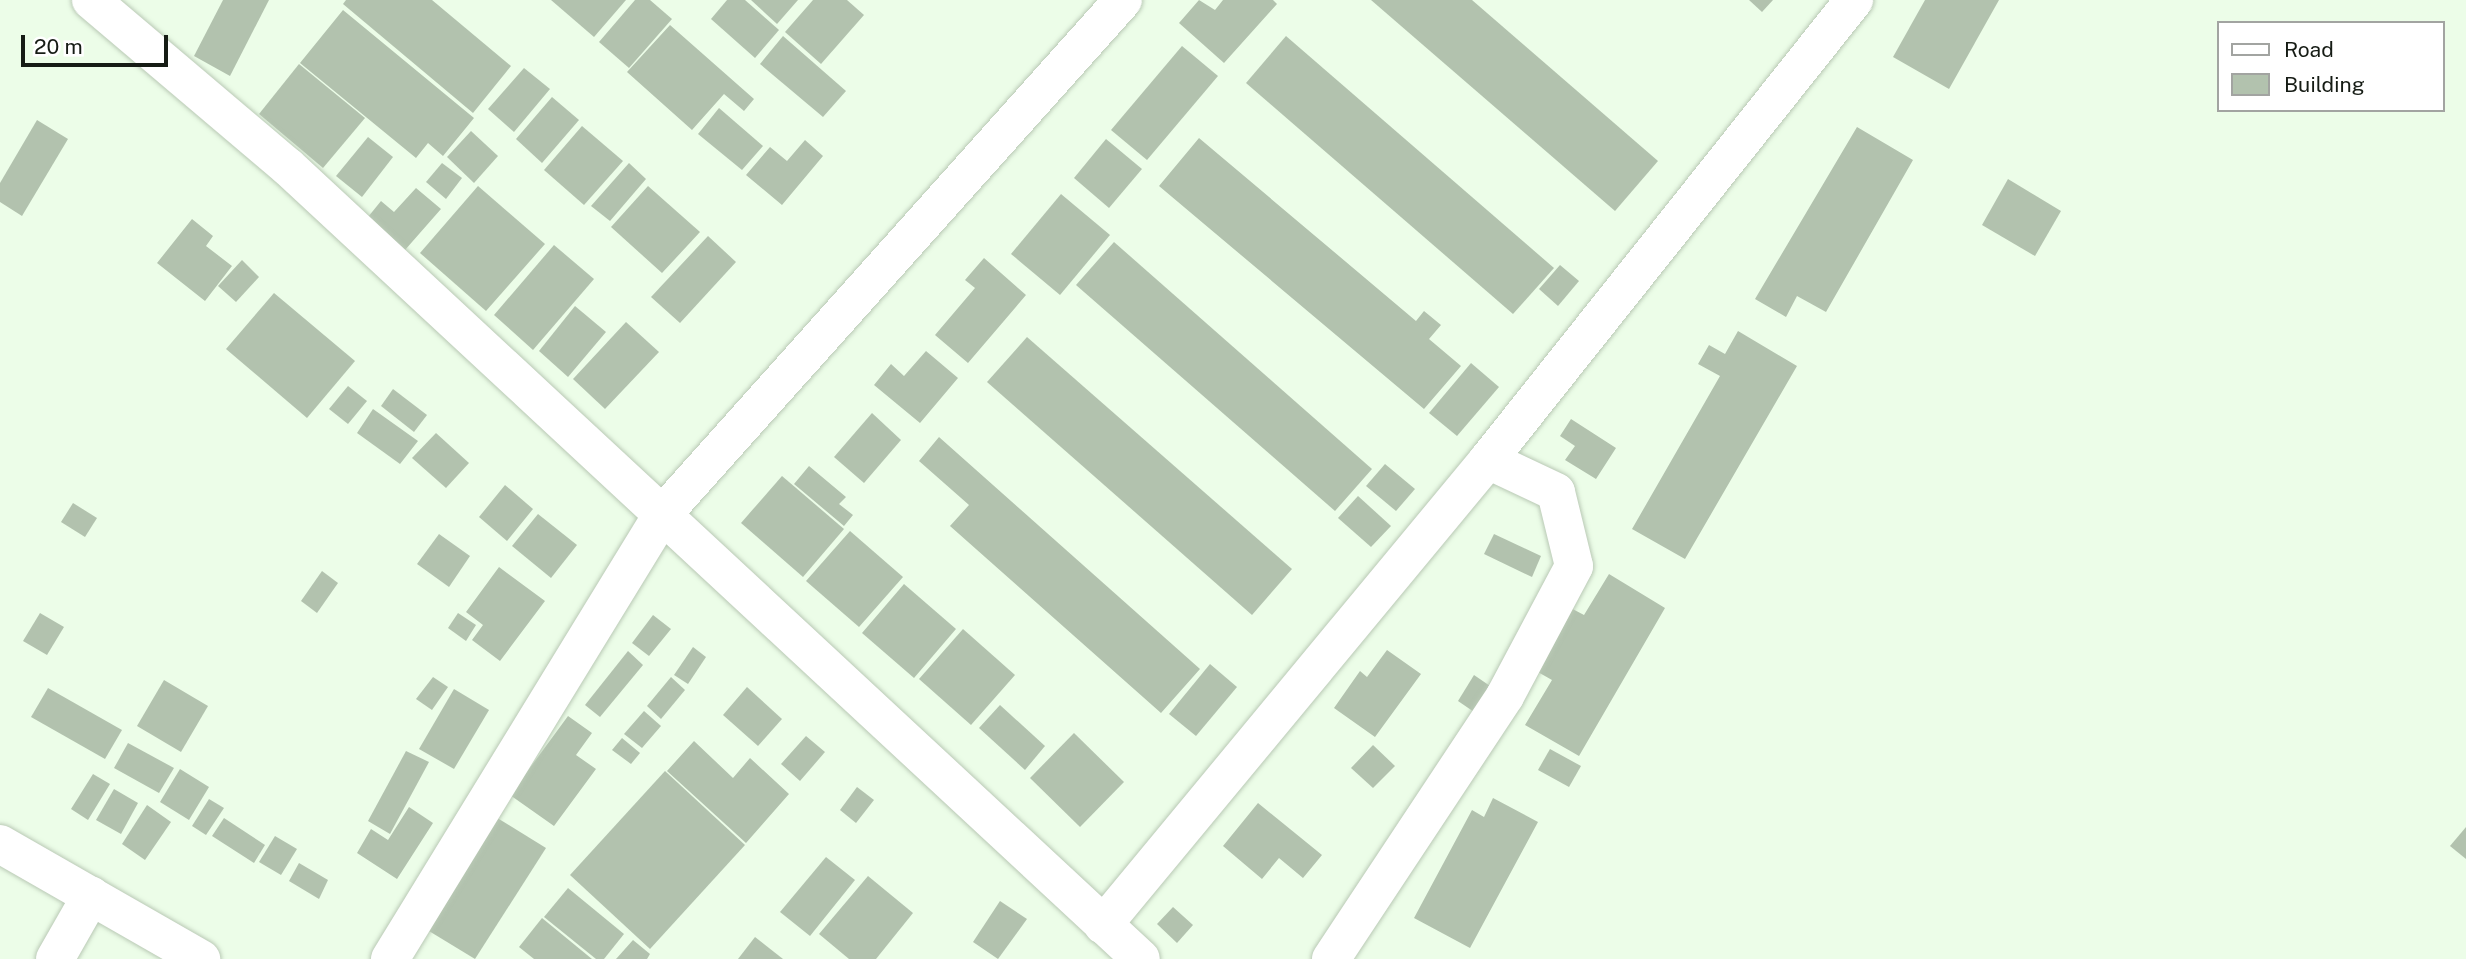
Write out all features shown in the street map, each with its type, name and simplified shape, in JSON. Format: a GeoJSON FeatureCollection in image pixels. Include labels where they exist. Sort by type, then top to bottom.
{"type":"FeatureCollection","features":[{"type":"Feature","properties":{"kind":"street"},"geometry":{"type":"LineString","coordinates":[[91,0],[287,166],[1141,959]]}},
{"type":"Feature","properties":{"kind":"street"},"geometry":{"type":"LineString","coordinates":[[390,959],[662,515],[1123,0]]}},
{"type":"Feature","properties":{"kind":"street"},"geometry":{"type":"LineString","coordinates":[[1103,925],[1488,460],[1854,0]]}},
{"type":"Feature","properties":{"kind":"street"},"geometry":{"type":"LineString","coordinates":[[1331,959],[1505,696],[1574,566],[1556,492],[1488,460]]}},
{"type":"Feature","properties":{"kind":"street"},"geometry":{"type":"LineString","coordinates":[[0,844],[201,959]]}},
{"type":"Feature","properties":{"kind":"street"},"geometry":{"type":"LineString","coordinates":[[55,959],[91,896]]}},
{"type":"Feature","properties":{"kind":"building"},"geometry":{"type":"Polygon","coordinates":[[[223,0],[269,0],[230,76],[194,56],[223,0]]]}},
{"type":"Feature","properties":{"kind":"building"},"geometry":{"type":"Polygon","coordinates":[[[346,0],[432,0],[511,66],[473,113],[343,4],[346,0]]]}},
{"type":"Feature","properties":{"kind":"building"},"geometry":{"type":"Polygon","coordinates":[[[551,0],[626,0],[594,37],[551,0]]]}},
{"type":"Feature","properties":{"kind":"building"},"geometry":{"type":"Polygon","coordinates":[[[635,0],[650,0],[672,19],[629,68],[599,42],[635,0]]]}},
{"type":"Feature","properties":{"kind":"building"},"geometry":{"type":"Polygon","coordinates":[[[727,0],[745,0],[779,30],[755,58],[711,19],[727,0]]]}},
{"type":"Feature","properties":{"kind":"building"},"geometry":{"type":"Polygon","coordinates":[[[751,0],[798,0],[777,24],[751,0]]]}},
{"type":"Feature","properties":{"kind":"building"},"geometry":{"type":"Polygon","coordinates":[[[813,0],[847,0],[864,15],[821,64],[785,32],[813,0]]]}},
{"type":"Feature","properties":{"kind":"building"},"geometry":{"type":"Polygon","coordinates":[[[1199,0],[1215,10],[1223,0],[1273,0],[1277,4],[1224,63],[1179,23],[1199,0]]]}},
{"type":"Feature","properties":{"kind":"building"},"geometry":{"type":"Polygon","coordinates":[[[1371,0],[1472,0],[1658,161],[1615,211],[1371,0]]]}},
{"type":"Feature","properties":{"kind":"building"},"geometry":{"type":"Polygon","coordinates":[[[1749,0],[1773,0],[1762,12],[1749,0]]]}},
{"type":"Feature","properties":{"kind":"building"},"geometry":{"type":"Polygon","coordinates":[[[1925,0],[1999,0],[1949,89],[1893,57],[1925,0]]]}},
{"type":"Feature","properties":{"kind":"building"},"geometry":{"type":"Polygon","coordinates":[[[343,10],[474,118],[443,156],[428,143],[416,158],[300,63],[343,10]]]}},
{"type":"Feature","properties":{"kind":"building"},"geometry":{"type":"Polygon","coordinates":[[[670,25],[754,99],[744,111],[724,94],[692,130],[627,72],[670,25]]]}},
{"type":"Feature","properties":{"kind":"building"},"geometry":{"type":"Polygon","coordinates":[[[783,36],[846,91],[823,117],[760,64],[783,36]]]}},
{"type":"Feature","properties":{"kind":"building"},"geometry":{"type":"Polygon","coordinates":[[[1286,36],[1554,268],[1513,314],[1246,83],[1286,36]]]}},
{"type":"Feature","properties":{"kind":"building"},"geometry":{"type":"Polygon","coordinates":[[[1182,46],[1218,76],[1147,160],[1111,130],[1182,46]]]}},
{"type":"Feature","properties":{"kind":"building"},"geometry":{"type":"Polygon","coordinates":[[[299,64],[365,118],[323,168],[259,114],[299,64]]]}},
{"type":"Feature","properties":{"kind":"building"},"geometry":{"type":"Polygon","coordinates":[[[524,68],[550,89],[514,132],[488,109],[524,68]]]}},
{"type":"Feature","properties":{"kind":"building"},"geometry":{"type":"Polygon","coordinates":[[[552,97],[579,120],[542,163],[516,139],[552,97]]]}},
{"type":"Feature","properties":{"kind":"building"},"geometry":{"type":"Polygon","coordinates":[[[719,108],[763,146],[742,170],[698,134],[719,108]]]}},
{"type":"Feature","properties":{"kind":"building"},"geometry":{"type":"Polygon","coordinates":[[[37,120],[68,139],[22,216],[0,202],[0,183],[37,120]]]}},
{"type":"Feature","properties":{"kind":"building"},"geometry":{"type":"Polygon","coordinates":[[[582,126],[623,161],[584,205],[544,170],[582,126]]]}},
{"type":"Feature","properties":{"kind":"building"},"geometry":{"type":"Polygon","coordinates":[[[1857,127],[1913,160],[1826,312],[1797,296],[1786,317],[1755,299],[1857,127]]]}},
{"type":"Feature","properties":{"kind":"building"},"geometry":{"type":"Polygon","coordinates":[[[471,131],[498,156],[474,183],[447,157],[471,131]]]}},
{"type":"Feature","properties":{"kind":"building"},"geometry":{"type":"Polygon","coordinates":[[[368,137],[393,157],[362,197],[336,176],[368,137]]]}},
{"type":"Feature","properties":{"kind":"building"},"geometry":{"type":"Polygon","coordinates":[[[1199,138],[1416,321],[1424,311],[1441,325],[1429,339],[1461,366],[1424,409],[1159,186],[1199,138]]]}},
{"type":"Feature","properties":{"kind":"building"},"geometry":{"type":"Polygon","coordinates":[[[1106,139],[1142,169],[1109,208],[1074,178],[1106,139]]]}},
{"type":"Feature","properties":{"kind":"building"},"geometry":{"type":"Polygon","coordinates":[[[805,140],[823,156],[782,205],[746,175],[770,147],[787,161],[805,140]]]}},
{"type":"Feature","properties":{"kind":"building"},"geometry":{"type":"Polygon","coordinates":[[[442,163],[462,178],[446,199],[426,182],[442,163]]]}},
{"type":"Feature","properties":{"kind":"building"},"geometry":{"type":"Polygon","coordinates":[[[629,163],[646,179],[610,221],[591,206],[629,163]]]}},
{"type":"Feature","properties":{"kind":"building"},"geometry":{"type":"Polygon","coordinates":[[[2008,179],[2061,211],[2035,256],[1982,225],[2008,179]]]}},
{"type":"Feature","properties":{"kind":"building"},"geometry":{"type":"Polygon","coordinates":[[[478,186],[545,244],[486,311],[420,253],[478,186]]]}},
{"type":"Feature","properties":{"kind":"building"},"geometry":{"type":"Polygon","coordinates":[[[648,186],[700,232],[662,273],[611,227],[648,186]]]}},
{"type":"Feature","properties":{"kind":"building"},"geometry":{"type":"Polygon","coordinates":[[[416,188],[441,209],[405,250],[368,217],[381,201],[394,212],[416,188]]]}},
{"type":"Feature","properties":{"kind":"building"},"geometry":{"type":"Polygon","coordinates":[[[1061,194],[1110,235],[1060,295],[1011,254],[1061,194]]]}},
{"type":"Feature","properties":{"kind":"building"},"geometry":{"type":"Polygon","coordinates":[[[192,219],[213,236],[206,246],[232,266],[205,301],[157,263],[192,219]]]}},
{"type":"Feature","properties":{"kind":"building"},"geometry":{"type":"Polygon","coordinates":[[[708,236],[736,262],[680,323],[651,297],[708,236]]]}},
{"type":"Feature","properties":{"kind":"building"},"geometry":{"type":"Polygon","coordinates":[[[1114,242],[1372,469],[1335,511],[1076,285],[1114,242]]]}},
{"type":"Feature","properties":{"kind":"building"},"geometry":{"type":"Polygon","coordinates":[[[554,245],[594,279],[533,350],[494,315],[554,245]]]}},
{"type":"Feature","properties":{"kind":"building"},"geometry":{"type":"Polygon","coordinates":[[[984,258],[1026,295],[968,363],[935,335],[975,288],[965,280],[984,258]]]}},
{"type":"Feature","properties":{"kind":"building"},"geometry":{"type":"Polygon","coordinates":[[[242,260],[259,277],[236,302],[218,286],[242,260]]]}},
{"type":"Feature","properties":{"kind":"building"},"geometry":{"type":"Polygon","coordinates":[[[1560,265],[1579,281],[1558,306],[1539,289],[1560,265]]]}},
{"type":"Feature","properties":{"kind":"building"},"geometry":{"type":"Polygon","coordinates":[[[274,293],[355,361],[307,418],[226,349],[274,293]]]}},
{"type":"Feature","properties":{"kind":"building"},"geometry":{"type":"Polygon","coordinates":[[[575,306],[606,332],[568,377],[539,351],[575,306]]]}},
{"type":"Feature","properties":{"kind":"building"},"geometry":{"type":"Polygon","coordinates":[[[626,322],[659,352],[605,409],[573,379],[626,322]]]}},
{"type":"Feature","properties":{"kind":"building"},"geometry":{"type":"Polygon","coordinates":[[[1738,331],[1797,366],[1685,559],[1632,529],[1720,376],[1698,364],[1709,345],[1725,354],[1738,331]]]}},
{"type":"Feature","properties":{"kind":"building"},"geometry":{"type":"Polygon","coordinates":[[[1027,337],[1292,569],[1252,615],[987,382],[1027,337]]]}},
{"type":"Feature","properties":{"kind":"building"},"geometry":{"type":"Polygon","coordinates":[[[926,351],[958,378],[920,423],[874,385],[891,364],[904,376],[926,351]]]}},
{"type":"Feature","properties":{"kind":"building"},"geometry":{"type":"Polygon","coordinates":[[[1471,363],[1499,387],[1457,436],[1429,413],[1471,363]]]}},
{"type":"Feature","properties":{"kind":"building"},"geometry":{"type":"Polygon","coordinates":[[[348,386],[367,401],[348,424],[329,409],[348,386]]]}},
{"type":"Feature","properties":{"kind":"building"},"geometry":{"type":"Polygon","coordinates":[[[393,389],[427,415],[414,432],[381,406],[393,389]]]}},
{"type":"Feature","properties":{"kind":"building"},"geometry":{"type":"Polygon","coordinates":[[[373,409],[418,441],[400,464],[357,433],[373,409]]]}},
{"type":"Feature","properties":{"kind":"building"},"geometry":{"type":"Polygon","coordinates":[[[872,413],[901,440],[864,483],[834,457],[872,413]]]}},
{"type":"Feature","properties":{"kind":"building"},"geometry":{"type":"Polygon","coordinates":[[[1571,419],[1616,448],[1596,479],[1565,460],[1575,446],[1560,436],[1571,419]]]}},
{"type":"Feature","properties":{"kind":"building"},"geometry":{"type":"Polygon","coordinates":[[[436,433],[469,463],[446,488],[412,458],[436,433]]]}},
{"type":"Feature","properties":{"kind":"building"},"geometry":{"type":"Polygon","coordinates":[[[939,437],[1200,669],[1161,713],[950,526],[969,505],[919,461],[939,437]]]}},
{"type":"Feature","properties":{"kind":"building"},"geometry":{"type":"Polygon","coordinates":[[[1385,464],[1415,489],[1396,511],[1366,486],[1385,464]]]}},
{"type":"Feature","properties":{"kind":"building"},"geometry":{"type":"Polygon","coordinates":[[[809,466],[846,497],[839,504],[853,515],[844,526],[794,484],[809,466]]]}},
{"type":"Feature","properties":{"kind":"building"},"geometry":{"type":"Polygon","coordinates":[[[782,476],[844,529],[803,577],[741,523],[782,476]]]}},
{"type":"Feature","properties":{"kind":"building"},"geometry":{"type":"Polygon","coordinates":[[[505,485],[533,509],[507,541],[479,517],[505,485]]]}},
{"type":"Feature","properties":{"kind":"building"},"geometry":{"type":"Polygon","coordinates":[[[1358,496],[1391,526],[1371,547],[1338,518],[1358,496]]]}},
{"type":"Feature","properties":{"kind":"building"},"geometry":{"type":"Polygon","coordinates":[[[73,503],[97,518],[85,537],[61,522],[73,503]]]}},
{"type":"Feature","properties":{"kind":"building"},"geometry":{"type":"Polygon","coordinates":[[[538,514],[577,545],[551,578],[512,546],[538,514]]]}},
{"type":"Feature","properties":{"kind":"building"},"geometry":{"type":"Polygon","coordinates":[[[850,531],[903,577],[859,627],[806,581],[850,531]]]}},
{"type":"Feature","properties":{"kind":"building"},"geometry":{"type":"Polygon","coordinates":[[[439,534],[470,556],[449,587],[417,564],[439,534]]]}},
{"type":"Feature","properties":{"kind":"building"},"geometry":{"type":"Polygon","coordinates":[[[1494,534],[1541,556],[1532,577],[1484,554],[1494,534]]]}},
{"type":"Feature","properties":{"kind":"building"},"geometry":{"type":"Polygon","coordinates":[[[499,567],[545,601],[500,661],[472,640],[483,625],[466,612],[499,567]]]}},
{"type":"Feature","properties":{"kind":"building"},"geometry":{"type":"Polygon","coordinates":[[[322,571],[338,583],[317,613],[301,601],[322,571]]]}},
{"type":"Feature","properties":{"kind":"building"},"geometry":{"type":"Polygon","coordinates":[[[1609,574],[1665,608],[1579,756],[1525,725],[1552,680],[1529,667],[1565,605],[1584,615],[1609,574]]]}},
{"type":"Feature","properties":{"kind":"building"},"geometry":{"type":"Polygon","coordinates":[[[904,584],[956,629],[914,678],[862,633],[904,584]]]}},
{"type":"Feature","properties":{"kind":"building"},"geometry":{"type":"Polygon","coordinates":[[[40,613],[64,627],[47,655],[23,641],[40,613]]]}},
{"type":"Feature","properties":{"kind":"building"},"geometry":{"type":"Polygon","coordinates":[[[458,613],[476,625],[466,641],[448,628],[458,613]]]}},
{"type":"Feature","properties":{"kind":"building"},"geometry":{"type":"Polygon","coordinates":[[[653,615],[671,629],[649,656],[632,643],[653,615]]]}},
{"type":"Feature","properties":{"kind":"building"},"geometry":{"type":"Polygon","coordinates":[[[963,629],[1015,675],[971,725],[919,679],[963,629]]]}},
{"type":"Feature","properties":{"kind":"building"},"geometry":{"type":"Polygon","coordinates":[[[693,647],[706,657],[688,684],[674,675],[693,647]]]}},
{"type":"Feature","properties":{"kind":"building"},"geometry":{"type":"Polygon","coordinates":[[[1387,650],[1421,674],[1375,737],[1334,708],[1360,671],[1367,677],[1387,650]]]}},
{"type":"Feature","properties":{"kind":"building"},"geometry":{"type":"Polygon","coordinates":[[[628,651],[643,665],[600,717],[585,705],[628,651]]]}},
{"type":"Feature","properties":{"kind":"building"},"geometry":{"type":"Polygon","coordinates":[[[1210,664],[1237,687],[1196,736],[1169,714],[1210,664]]]}},
{"type":"Feature","properties":{"kind":"building"},"geometry":{"type":"Polygon","coordinates":[[[1474,675],[1493,688],[1477,714],[1458,701],[1474,675]]]}},
{"type":"Feature","properties":{"kind":"building"},"geometry":{"type":"Polygon","coordinates":[[[433,677],[448,687],[432,710],[416,699],[433,677]]]}},
{"type":"Feature","properties":{"kind":"building"},"geometry":{"type":"Polygon","coordinates":[[[671,677],[685,690],[661,719],[647,706],[671,677]]]}},
{"type":"Feature","properties":{"kind":"building"},"geometry":{"type":"Polygon","coordinates":[[[164,680],[208,706],[181,752],[137,726],[164,680]]]}},
{"type":"Feature","properties":{"kind":"building"},"geometry":{"type":"Polygon","coordinates":[[[747,687],[782,719],[758,746],[723,715],[747,687]]]}},
{"type":"Feature","properties":{"kind":"building"},"geometry":{"type":"Polygon","coordinates":[[[48,688],[122,730],[105,759],[31,717],[48,688]]]}},
{"type":"Feature","properties":{"kind":"building"},"geometry":{"type":"Polygon","coordinates":[[[454,689],[489,710],[454,769],[419,749],[454,689]]]}},
{"type":"Feature","properties":{"kind":"building"},"geometry":{"type":"Polygon","coordinates":[[[1000,705],[1045,746],[1025,770],[979,728],[1000,705]]]}},
{"type":"Feature","properties":{"kind":"building"},"geometry":{"type":"Polygon","coordinates":[[[644,711],[661,726],[642,748],[624,734],[644,711]]]}},
{"type":"Feature","properties":{"kind":"building"},"geometry":{"type":"Polygon","coordinates":[[[568,716],[592,733],[576,755],[596,769],[554,826],[510,795],[568,716]]]}},
{"type":"Feature","properties":{"kind":"building"},"geometry":{"type":"Polygon","coordinates":[[[1074,733],[1124,782],[1080,827],[1030,778],[1074,733]]]}},
{"type":"Feature","properties":{"kind":"building"},"geometry":{"type":"Polygon","coordinates":[[[806,736],[825,752],[800,781],[781,764],[806,736]]]}},
{"type":"Feature","properties":{"kind":"building"},"geometry":{"type":"Polygon","coordinates":[[[622,738],[640,753],[631,764],[612,750],[622,738]]]}},
{"type":"Feature","properties":{"kind":"building"},"geometry":{"type":"Polygon","coordinates":[[[694,741],[733,778],[750,758],[789,794],[746,843],[667,771],[694,741]]]}},
{"type":"Feature","properties":{"kind":"building"},"geometry":{"type":"Polygon","coordinates":[[[128,743],[174,768],[159,793],[114,768],[128,743]]]}},
{"type":"Feature","properties":{"kind":"building"},"geometry":{"type":"Polygon","coordinates":[[[1373,745],[1395,766],[1373,788],[1351,768],[1373,745]]]}},
{"type":"Feature","properties":{"kind":"building"},"geometry":{"type":"Polygon","coordinates":[[[1550,749],[1581,766],[1569,787],[1538,770],[1550,749]]]}},
{"type":"Feature","properties":{"kind":"building"},"geometry":{"type":"Polygon","coordinates":[[[406,751],[429,762],[390,834],[368,821],[406,751]]]}},
{"type":"Feature","properties":{"kind":"building"},"geometry":{"type":"Polygon","coordinates":[[[180,769],[209,787],[189,820],[160,802],[180,769]]]}},
{"type":"Feature","properties":{"kind":"building"},"geometry":{"type":"Polygon","coordinates":[[[665,771],[745,845],[650,949],[570,875],[665,771]]]}},
{"type":"Feature","properties":{"kind":"building"},"geometry":{"type":"Polygon","coordinates":[[[93,774],[110,784],[88,820],[71,809],[93,774]]]}},
{"type":"Feature","properties":{"kind":"building"},"geometry":{"type":"Polygon","coordinates":[[[857,787],[874,800],[856,823],[840,810],[857,787]]]}},
{"type":"Feature","properties":{"kind":"building"},"geometry":{"type":"Polygon","coordinates":[[[114,789],[138,803],[121,834],[96,820],[114,789]]]}},
{"type":"Feature","properties":{"kind":"building"},"geometry":{"type":"Polygon","coordinates":[[[1493,798],[1538,822],[1470,948],[1414,918],[1472,810],[1484,817],[1493,798]]]}},
{"type":"Feature","properties":{"kind":"building"},"geometry":{"type":"Polygon","coordinates":[[[209,799],[224,808],[206,835],[192,826],[209,799]]]}},
{"type":"Feature","properties":{"kind":"building"},"geometry":{"type":"Polygon","coordinates":[[[1258,803],[1322,855],[1303,878],[1279,858],[1262,879],[1223,846],[1258,803]]]}},
{"type":"Feature","properties":{"kind":"building"},"geometry":{"type":"Polygon","coordinates":[[[147,805],[171,822],[145,860],[122,844],[147,805]]]}},
{"type":"Feature","properties":{"kind":"building"},"geometry":{"type":"Polygon","coordinates":[[[409,807],[433,823],[397,879],[357,853],[371,829],[388,840],[409,807]]]}},
{"type":"Feature","properties":{"kind":"building"},"geometry":{"type":"Polygon","coordinates":[[[494,816],[546,848],[475,959],[424,928],[494,816]]]}},
{"type":"Feature","properties":{"kind":"building"},"geometry":{"type":"Polygon","coordinates":[[[224,818],[265,845],[254,863],[212,836],[224,818]]]}},
{"type":"Feature","properties":{"kind":"building"},"geometry":{"type":"Polygon","coordinates":[[[2466,827],[2466,859],[2450,846],[2466,827]]]}},
{"type":"Feature","properties":{"kind":"building"},"geometry":{"type":"Polygon","coordinates":[[[275,836],[297,849],[281,875],[259,862],[275,836]]]}},
{"type":"Feature","properties":{"kind":"building"},"geometry":{"type":"Polygon","coordinates":[[[826,857],[855,880],[810,936],[780,912],[826,857]]]}},
{"type":"Feature","properties":{"kind":"building"},"geometry":{"type":"Polygon","coordinates":[[[299,863],[328,880],[319,899],[289,881],[299,863]]]}},
{"type":"Feature","properties":{"kind":"building"},"geometry":{"type":"Polygon","coordinates":[[[868,876],[913,913],[876,959],[849,959],[819,934],[868,876]]]}},
{"type":"Feature","properties":{"kind":"building"},"geometry":{"type":"Polygon","coordinates":[[[568,888],[624,934],[604,959],[596,959],[544,917],[568,888]]]}},
{"type":"Feature","properties":{"kind":"building"},"geometry":{"type":"Polygon","coordinates":[[[1000,901],[1027,919],[998,959],[973,942],[1000,901]]]}},
{"type":"Feature","properties":{"kind":"building"},"geometry":{"type":"Polygon","coordinates":[[[1173,907],[1193,925],[1177,943],[1157,924],[1173,907]]]}},
{"type":"Feature","properties":{"kind":"building"},"geometry":{"type":"Polygon","coordinates":[[[542,918],[592,959],[534,959],[519,947],[542,918]]]}},
{"type":"Feature","properties":{"kind":"building"},"geometry":{"type":"Polygon","coordinates":[[[755,937],[783,959],[738,959],[755,937]]]}},
{"type":"Feature","properties":{"kind":"building"},"geometry":{"type":"Polygon","coordinates":[[[633,940],[650,954],[647,959],[616,959],[633,940]]]}}]}
